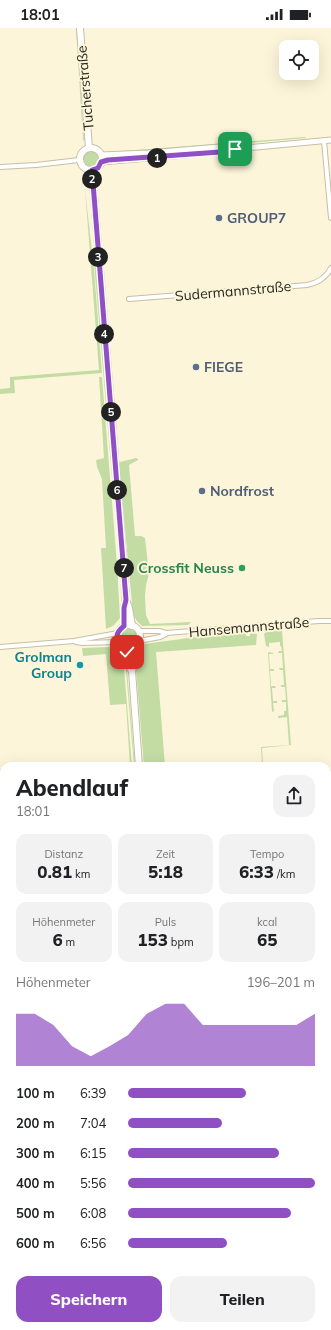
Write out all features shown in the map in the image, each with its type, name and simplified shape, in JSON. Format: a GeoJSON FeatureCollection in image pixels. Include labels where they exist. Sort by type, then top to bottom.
{"type":"FeatureCollection","features":[{"type":"Feature","properties":{"kind":"main road","name":"Tucherstraße"},"geometry":{"type":"LineString","coordinates":[[80,28],[90,148]]}},
{"type":"Feature","properties":{"kind":"main road","name":"Tucherstraße"},"geometry":{"type":"LineString","coordinates":[[79,160],[82,152],[90,148],[97,150],[101,155]]}},
{"type":"Feature","properties":{"kind":"main road"},"geometry":{"type":"LineString","coordinates":[[79,160],[82,167],[92,170],[98,168],[101,162],[101,155]]}},
{"type":"Feature","properties":{"kind":"main road"},"geometry":{"type":"LineString","coordinates":[[92,170],[126,600],[124,608],[124,626],[118,633],[119,642],[126,647],[131,648],[139,641],[139,631],[132,626],[124,626]]}},
{"type":"Feature","properties":{"kind":"main road"},"geometry":{"type":"LineString","coordinates":[[126,600],[130,608],[132,626]]}},
{"type":"Feature","properties":{"kind":"main road"},"geometry":{"type":"LineString","coordinates":[[134,646],[134,664],[132,671],[140,762]]}},
{"type":"Feature","properties":{"kind":"main road"},"geometry":{"type":"LineString","coordinates":[[126,647],[128,665],[132,671]]}},
{"type":"Feature","properties":{"kind":"street"},"geometry":{"type":"LineString","coordinates":[[101,162],[220,152],[235,149],[331,140]]}},
{"type":"Feature","properties":{"kind":"street"},"geometry":{"type":"LineString","coordinates":[[324,141],[331,218]]}},
{"type":"Feature","properties":{"kind":"street"},"geometry":{"type":"LineString","coordinates":[[101,155],[220,148],[235,149]]}},
{"type":"Feature","properties":{"kind":"street"},"geometry":{"type":"LineString","coordinates":[[0,166],[36,165],[79,160]]}},
{"type":"Feature","properties":{"kind":"street","name":"Sudermannstraße"},"geometry":{"type":"LineString","coordinates":[[129,299],[307,285],[319,281],[331,268]]}},
{"type":"Feature","properties":{"kind":"street","name":"Hansemannstraße"},"geometry":{"type":"LineString","coordinates":[[139,631],[158,631],[166,633],[331,621]]}},
{"type":"Feature","properties":{"kind":"street"},"geometry":{"type":"LineString","coordinates":[[0,647],[74,641],[118,633]]}},
{"type":"Feature","properties":{"kind":"street","name":"Hansemannstraße"},"geometry":{"type":"LineString","coordinates":[[139,641],[160,637],[166,633]]}},
{"type":"Feature","properties":{"kind":"street"},"geometry":{"type":"LineString","coordinates":[[74,641],[82,643],[119,642]]}},
{"type":"Feature","properties":{"kind":"green space"},"geometry":{"type":"Polygon","coordinates":[[[77,28],[84,141],[83,140],[77,28]]]}},
{"type":"Feature","properties":{"kind":"green space"},"geometry":{"type":"Polygon","coordinates":[[[306,138],[146,152],[110,152],[306,138]]]}},
{"type":"Feature","properties":{"kind":"green space"},"geometry":{"type":"Polygon","coordinates":[[[90,151],[96,153],[98,159],[96,165],[90,167],[84,165],[82,159],[84,153],[90,151]]]}},
{"type":"Feature","properties":{"kind":"green space"},"geometry":{"type":"Polygon","coordinates":[[[85,189],[94,270],[102,373],[14,380],[15,393],[0,394],[0,389],[10,388],[10,377],[99,370],[85,189]]]}},
{"type":"Feature","properties":{"kind":"green space"},"geometry":{"type":"Polygon","coordinates":[[[93,250],[95,251],[116,530],[93,250]]]}},
{"type":"Feature","properties":{"kind":"green space"},"geometry":{"type":"Polygon","coordinates":[[[99,377],[102,377],[120,618],[113,626],[106,629],[101,548],[106,548],[102,479],[96,460],[104,458],[99,377]]]}},
{"type":"Feature","properties":{"kind":"green space"},"geometry":{"type":"Polygon","coordinates":[[[136,458],[138,460],[129,465],[135,536],[145,538],[149,574],[145,596],[146,615],[150,624],[191,622],[188,625],[142,626],[134,616],[132,616],[119,465],[120,462],[136,458]]]}},
{"type":"Feature","properties":{"kind":"green space"},"geometry":{"type":"Polygon","coordinates":[[[116,530],[120,573],[120,583],[116,530]]]}},
{"type":"Feature","properties":{"kind":"green space"},"geometry":{"type":"Polygon","coordinates":[[[120,583],[123,616],[122,616],[120,583]]]}},
{"type":"Feature","properties":{"kind":"green space"},"geometry":{"type":"Polygon","coordinates":[[[129,628],[136,633],[137,636],[132,643],[129,644],[122,639],[121,636],[126,629],[129,628]]]}},
{"type":"Feature","properties":{"kind":"green space"},"geometry":{"type":"Polygon","coordinates":[[[282,630],[291,745],[262,748],[262,762],[261,747],[289,745],[287,717],[278,718],[278,716],[284,715],[284,711],[286,711],[286,702],[282,702],[282,700],[286,700],[285,687],[281,687],[281,685],[284,685],[283,670],[280,670],[279,668],[283,668],[282,653],[278,653],[279,651],[282,651],[281,646],[280,642],[269,643],[269,647],[266,646],[264,634],[266,632],[282,630]]]}},
{"type":"Feature","properties":{"kind":"green space"},"geometry":{"type":"Polygon","coordinates":[[[246,633],[246,636],[250,636],[250,633],[257,634],[256,645],[156,652],[165,762],[144,762],[135,657],[138,656],[139,651],[144,644],[196,637],[246,633]]]}},
{"type":"Feature","properties":{"kind":"green space"},"geometry":{"type":"Polygon","coordinates":[[[110,647],[118,649],[123,656],[132,762],[130,762],[126,704],[110,705],[106,654],[83,656],[82,648],[110,647]]]}},
{"type":"Feature","properties":{"kind":"green space"},"geometry":{"type":"Polygon","coordinates":[[[268,653],[273,653],[269,654],[270,669],[274,669],[274,671],[270,671],[271,686],[275,686],[276,688],[272,688],[273,701],[277,701],[277,703],[273,703],[274,711],[272,712],[268,653]]]}},
{"type":"Feature","properties":{"kind":"green space"},"geometry":{"type":"Polygon","coordinates":[[[126,657],[135,762],[134,762],[126,657]]]}},
{"type":"Feature","properties":{"kind":"place","name":"GROUP7"},"geometry":{"type":"Point","coordinates":[219,218]}},
{"type":"Feature","properties":{"kind":"place","name":"FIEGE"},"geometry":{"type":"Point","coordinates":[196,367]}},
{"type":"Feature","properties":{"kind":"place","name":"Nordfrost"},"geometry":{"type":"Point","coordinates":[202,491]}},
{"type":"Feature","properties":{"kind":"place","name":"Crossfit Neuss"},"geometry":{"type":"Point","coordinates":[242,568]}},
{"type":"Feature","properties":{"kind":"place","name":"Grolman Group"},"geometry":{"type":"Point","coordinates":[80,665]}},
{"type":"Feature","properties":{"kind":"route"},"geometry":{"type":"LineString","coordinates":[[127,652],[126,647],[119,642],[118,637],[118,633],[124,626],[124,608],[126,600],[92,170],[98,168],[101,162],[108,160],[220,152],[235,149]]}}]}
